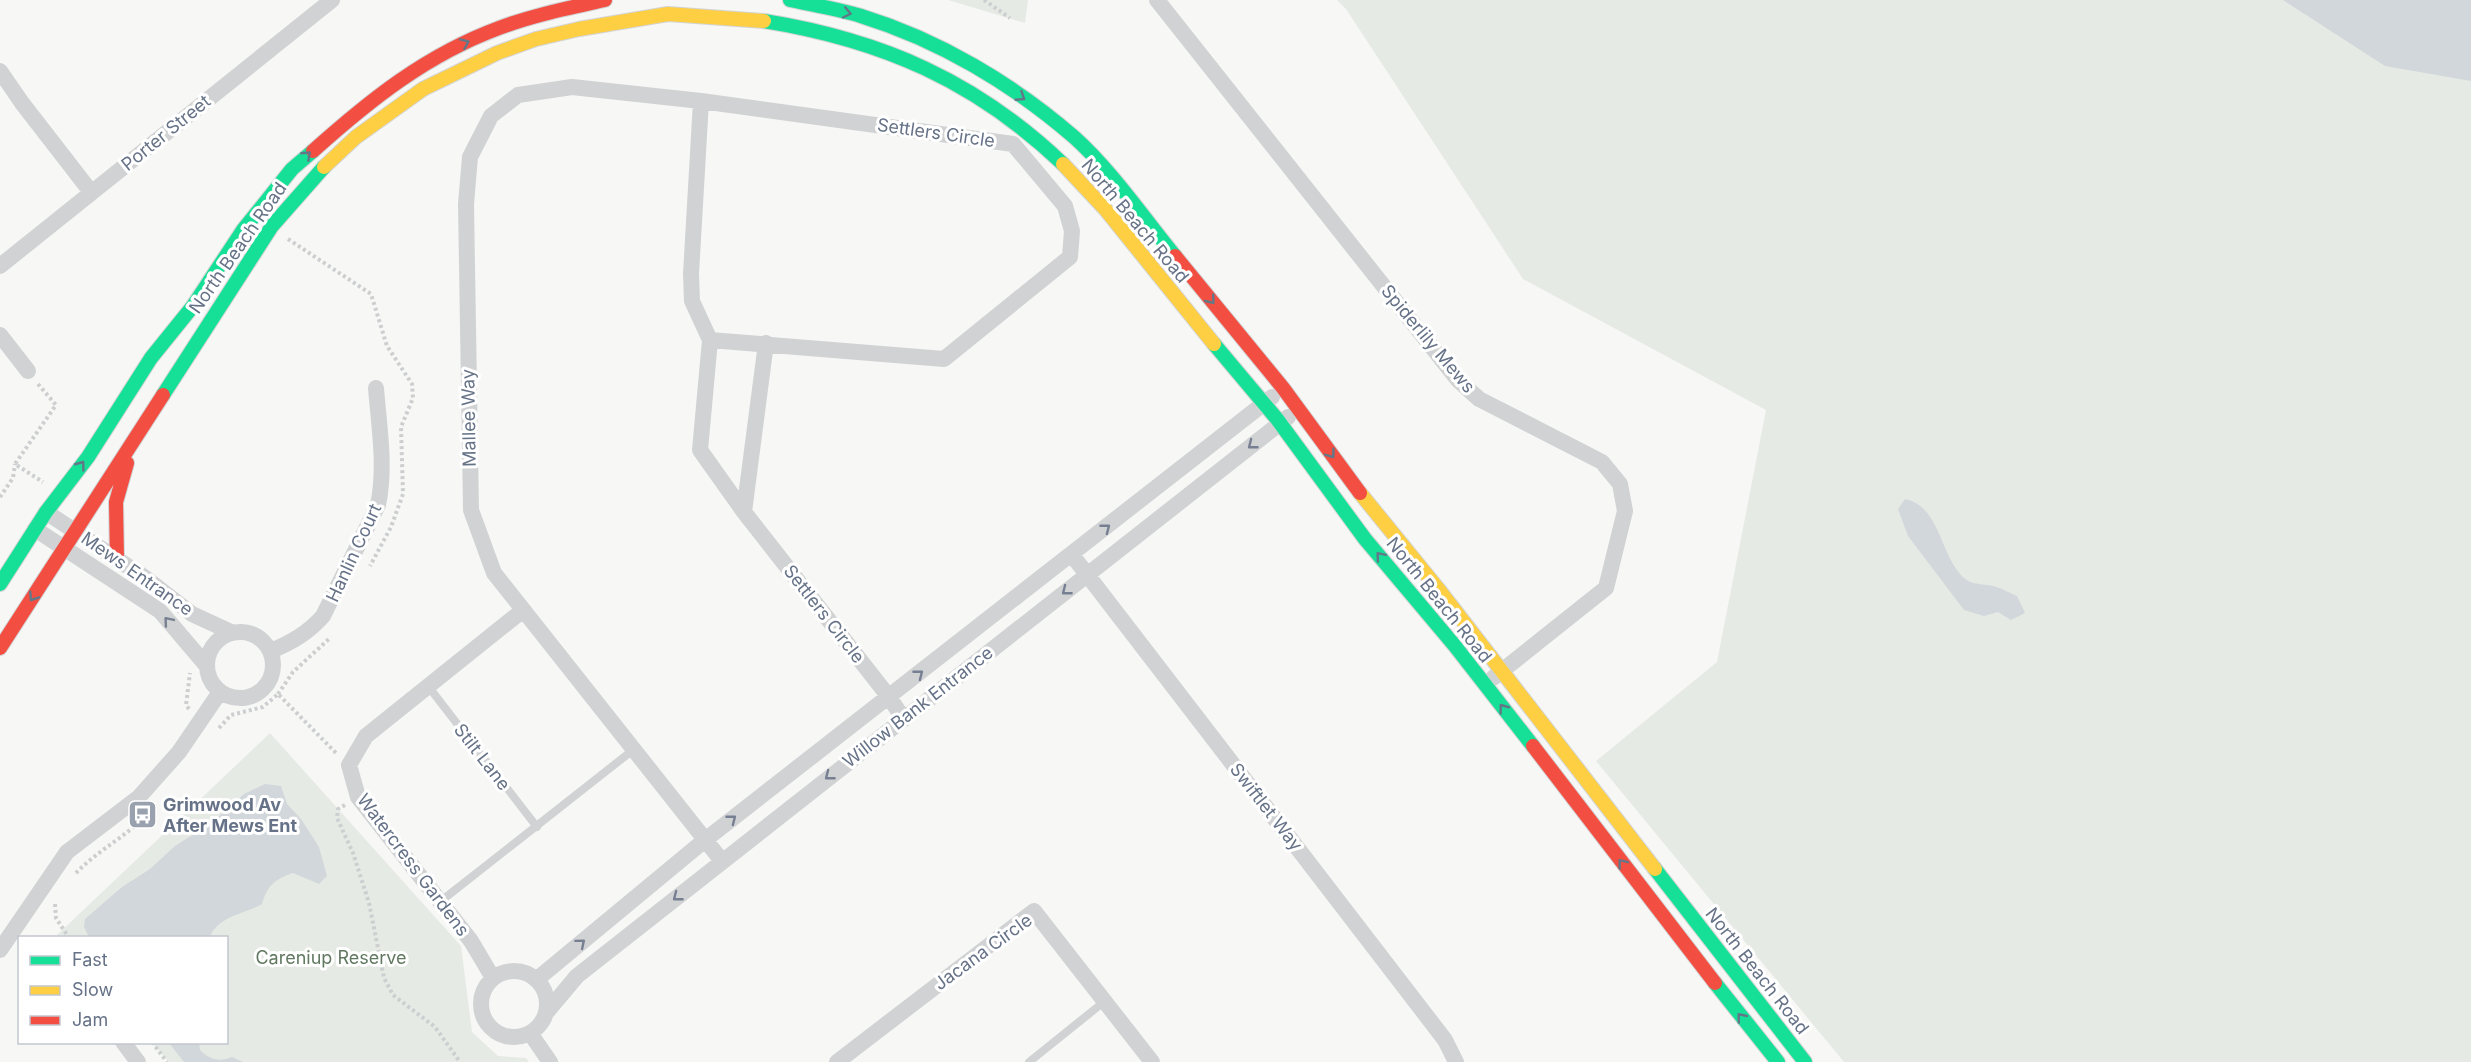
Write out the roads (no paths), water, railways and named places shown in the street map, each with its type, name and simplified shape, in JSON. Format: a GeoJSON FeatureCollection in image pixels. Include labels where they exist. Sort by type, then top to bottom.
{"type":"FeatureCollection","features":[{"type":"Feature","properties":{"kind":"main road","name":"North Beach Road"},"geometry":{"type":"LineString","coordinates":[[0,584],[46,512],[88,457],[152,358],[193,306],[243,230],[292,169],[368,102],[402,78],[454,48],[498,28],[542,14],[604,0]]}},
{"type":"Feature","properties":{"kind":"main road","name":"North Beach Road"},"geometry":{"type":"LineString","coordinates":[[790,0],[861,16],[952,52],[1030,103],[1075,138],[1102,167],[1283,388],[1359,492],[1805,1062]]}},
{"type":"Feature","properties":{"kind":"main road","name":"North Beach Road"},"geometry":{"type":"LineString","coordinates":[[0,648],[208,322],[287,206],[322,166],[387,112],[462,69],[531,40],[634,18],[679,13],[776,21],[840,34],[934,71],[992,105],[1049,150],[1107,210],[1183,307],[1280,423],[1351,521],[1485,684],[1778,1062]]}},
{"type":"Feature","properties":{"kind":"main road"},"geometry":{"type":"LineString","coordinates":[[117,559],[116,502],[134,439]]}},
{"type":"Feature","properties":{"kind":"street","name":"Porter Street"},"geometry":{"type":"LineString","coordinates":[[0,266],[332,0]]}},
{"type":"Feature","properties":{"kind":"street","name":"Spiderlily Mews"},"geometry":{"type":"LineString","coordinates":[[1157,0],[1458,380],[1479,399],[1602,462],[1620,484],[1625,511],[1606,588],[1485,684]]}},
{"type":"Feature","properties":{"kind":"street"},"geometry":{"type":"LineString","coordinates":[[0,71],[22,103],[92,192]]}},
{"type":"Feature","properties":{"kind":"street","name":"Mallee Way"},"geometry":{"type":"LineString","coordinates":[[701,101],[572,87],[518,94],[491,116],[471,157],[466,204],[471,510],[494,573],[722,861]]}},
{"type":"Feature","properties":{"kind":"street","name":"Settlers Circle"},"geometry":{"type":"LineString","coordinates":[[710,340],[944,359],[1070,257],[1072,231],[1065,206],[1013,144],[701,101],[691,273],[692,301],[710,340],[700,450],[744,512],[903,718]]}},
{"type":"Feature","properties":{"kind":"street"},"geometry":{"type":"LineString","coordinates":[[0,335],[28,371]]}},
{"type":"Feature","properties":{"kind":"street"},"geometry":{"type":"LineString","coordinates":[[744,512],[766,343]]}},
{"type":"Feature","properties":{"kind":"street","name":"Hanlin Court"},"geometry":{"type":"LineString","coordinates":[[270,651],[293,641],[312,629],[323,616],[378,505],[382,466],[376,388]]}},
{"type":"Feature","properties":{"kind":"street","name":"Willow Bank Entrance"},"geometry":{"type":"LineString","coordinates":[[536,980],[705,840],[1283,388]]}},
{"type":"Feature","properties":{"kind":"street","name":"Willow Bank Entrance"},"geometry":{"type":"LineString","coordinates":[[546,1013],[577,976],[1298,409]]}},
{"type":"Feature","properties":{"kind":"street","name":"Mews Entrance"},"geometry":{"type":"LineString","coordinates":[[46,512],[147,579],[192,614],[231,632]]}},
{"type":"Feature","properties":{"kind":"street","name":"Mews Entrance"},"geometry":{"type":"LineString","coordinates":[[35,529],[160,611],[206,665]]}},
{"type":"Feature","properties":{"kind":"street","name":"Swiftlet Way"},"geometry":{"type":"LineString","coordinates":[[1071,555],[1445,1041],[1456,1062]]}},
{"type":"Feature","properties":{"kind":"street"},"geometry":{"type":"LineString","coordinates":[[428,686],[522,611]]}},
{"type":"Feature","properties":{"kind":"street"},"geometry":{"type":"LineString","coordinates":[[240,631],[258,636],[270,651],[273,661],[273,673],[261,691],[240,699],[230,697],[212,685],[206,665],[213,645],[231,632],[240,631]]}},
{"type":"Feature","properties":{"kind":"street","name":"Watercress Gardens"},"geometry":{"type":"LineString","coordinates":[[428,686],[366,736],[349,765],[358,797],[471,941],[493,978]]}},
{"type":"Feature","properties":{"kind":"street"},"geometry":{"type":"LineString","coordinates":[[0,950],[16,934],[68,852],[140,797],[179,752],[220,692]]}},
{"type":"Feature","properties":{"kind":"street","name":"Jacana Circle"},"geometry":{"type":"LineString","coordinates":[[837,1062],[1034,911],[1152,1062]]}},
{"type":"Feature","properties":{"kind":"street"},"geometry":{"type":"LineString","coordinates":[[515,971],[527,974],[536,980],[543,989],[547,1001],[546,1013],[540,1025],[530,1033],[519,1037],[498,1034],[489,1027],[480,1008],[481,997],[493,978],[515,971]]}},
{"type":"Feature","properties":{"kind":"street"},"geometry":{"type":"LineString","coordinates":[[530,1033],[550,1062]]}},
{"type":"Feature","properties":{"kind":"street"},"geometry":{"type":"LineString","coordinates":[[124,1044],[138,1062]]}},
{"type":"Feature","properties":{"kind":"lane","name":"Stilt Lane"},"geometry":{"type":"LineString","coordinates":[[428,686],[537,827]]}},
{"type":"Feature","properties":{"kind":"lane"},"geometry":{"type":"LineString","coordinates":[[441,901],[633,750]]}},
{"type":"Feature","properties":{"kind":"lane"},"geometry":{"type":"LineString","coordinates":[[1029,1062],[1105,1001]]}},
{"type":"Feature","properties":{"kind":"place","name":"Grimwood Av After Mews Ent"},"geometry":{"type":"Point","coordinates":[142,815]}},
{"type":"Feature","properties":{"kind":"park label","name":"Careniup Reserve"},"geometry":{"type":"Point","coordinates":[331,958]}}]}
